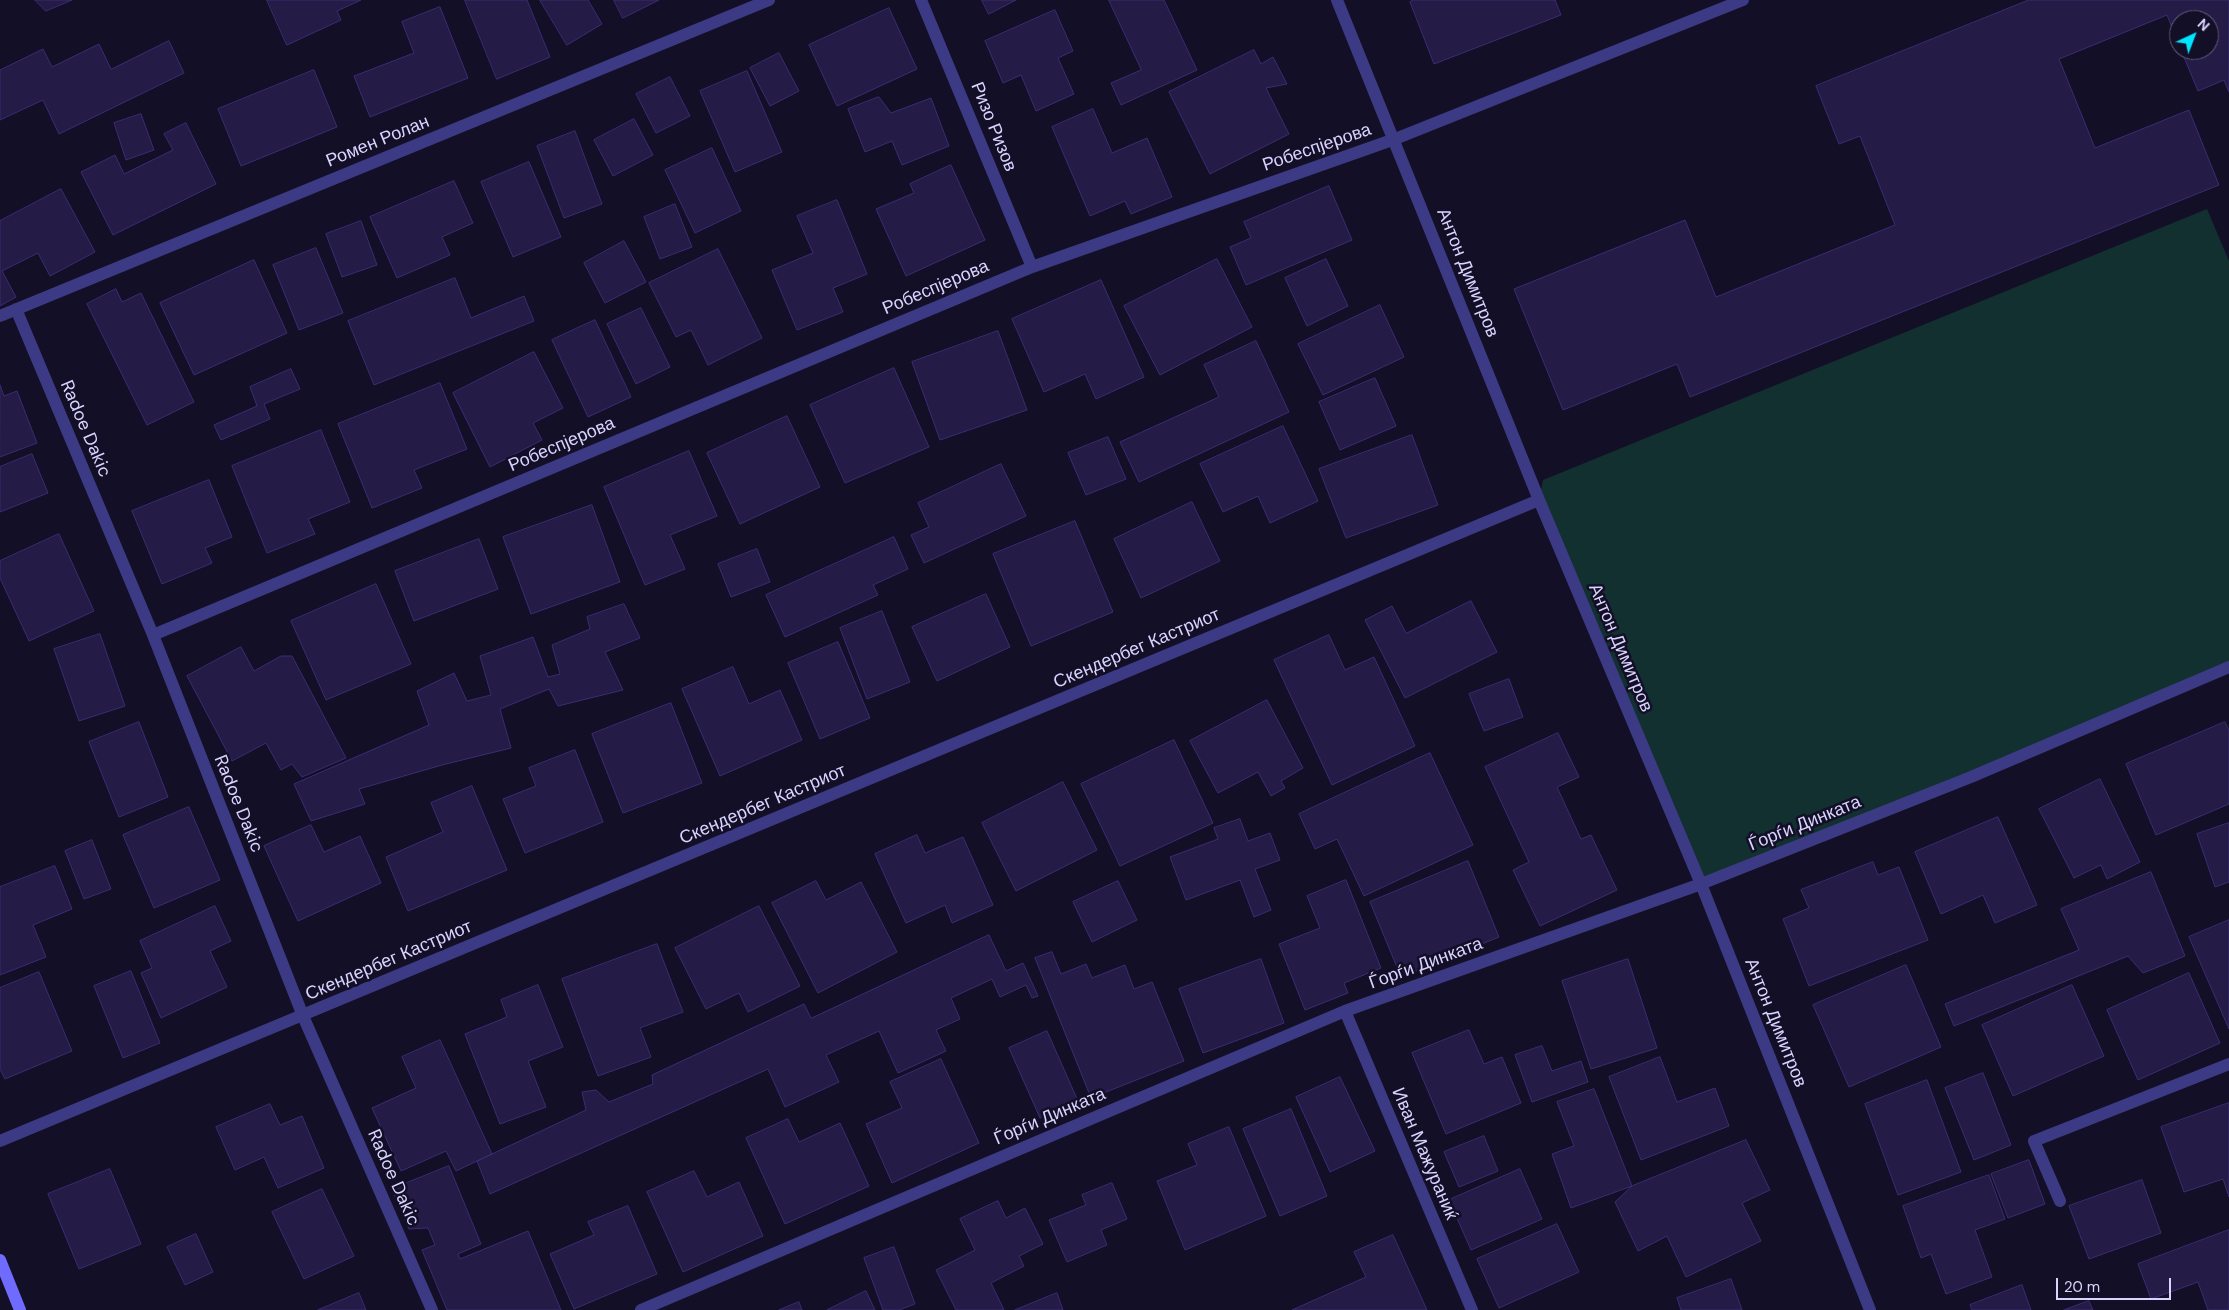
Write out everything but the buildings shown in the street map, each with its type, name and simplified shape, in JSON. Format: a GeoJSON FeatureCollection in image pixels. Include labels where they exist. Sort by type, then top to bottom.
{"type":"FeatureCollection","features":[{"type":"Feature","properties":{"kind":"street","name":"Ромен Ролан"},"geometry":{"type":"LineString","coordinates":[[0,316],[770,0]]}},
{"type":"Feature","properties":{"kind":"street","name":"Ризо Ризов"},"geometry":{"type":"LineString","coordinates":[[921,0],[1032,267]]}},
{"type":"Feature","properties":{"kind":"street","name":"Антон Димитров"},"geometry":{"type":"LineString","coordinates":[[1337,0],[1395,139],[1539,500],[1702,884],[1870,1310]]}},
{"type":"Feature","properties":{"kind":"street","name":"Робеспјерова"},"geometry":{"type":"LineString","coordinates":[[153,635],[1032,267],[1395,139],[1743,0]]}},
{"type":"Feature","properties":{"kind":"street","name":"Radoe Dakic"},"geometry":{"type":"LineString","coordinates":[[16,309],[153,635],[303,1016],[432,1310]]}},
{"type":"Feature","properties":{"kind":"street","name":"Скендербег Кастриот"},"geometry":{"type":"LineString","coordinates":[[0,1141],[1539,500]]}},
{"type":"Feature","properties":{"kind":"street","name":"Ѓорѓи Динката"},"geometry":{"type":"LineString","coordinates":[[640,1310],[1345,1011],[1702,884],[1971,778],[2229,667]]}},
{"type":"Feature","properties":{"kind":"street","name":"Иван Мажураниќ"},"geometry":{"type":"LineString","coordinates":[[1345,1011],[1472,1310]]}},
{"type":"Feature","properties":{"kind":"street"},"geometry":{"type":"LineString","coordinates":[[2060,1201],[2034,1140],[2229,1064]]}},
{"type":"Feature","properties":{"kind":"street"},"geometry":{"type":"LineString","coordinates":[[0,1260],[20,1310]]}},
{"type":"Feature","properties":{"kind":"green space"},"geometry":{"type":"Polygon","coordinates":[[[2207,209],[2229,261],[2229,667],[1701,884],[1539,500],[1543,480],[2207,209]]]}}]}
